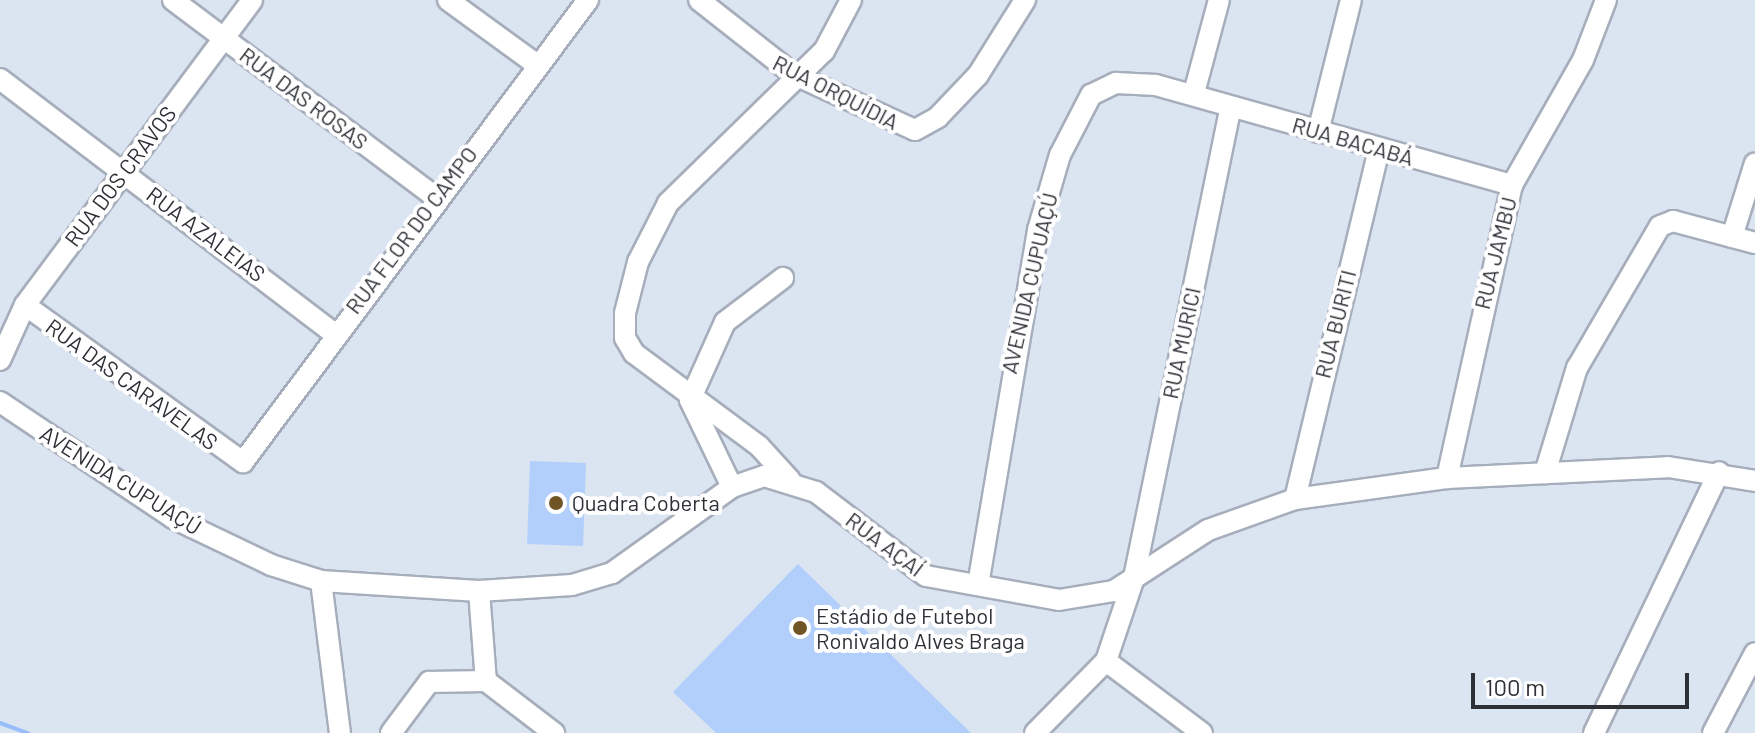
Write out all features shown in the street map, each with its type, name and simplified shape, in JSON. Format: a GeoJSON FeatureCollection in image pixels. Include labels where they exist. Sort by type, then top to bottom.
{"type":"FeatureCollection","features":[{"type":"Feature","properties":{"kind":"street","name":"RUA DAS ROSAS"},"geometry":{"type":"LineString","coordinates":[[173,0],[435,197]]}},
{"type":"Feature","properties":{"kind":"street","name":"RUA DOS CRAVOS"},"geometry":{"type":"LineString","coordinates":[[0,360],[25,305],[122,170],[252,0]]}},
{"type":"Feature","properties":{"kind":"street"},"geometry":{"type":"LineString","coordinates":[[448,0],[537,65]]}},
{"type":"Feature","properties":{"kind":"street","name":"RUA FLOR DO CAMPO"},"geometry":{"type":"LineString","coordinates":[[240,463],[435,197],[588,0]]}},
{"type":"Feature","properties":{"kind":"street","name":"RUA ORQUÍDIA"},"geometry":{"type":"LineString","coordinates":[[699,0],[793,74],[902,126],[925,127],[994,54],[1025,0]]}},
{"type":"Feature","properties":{"kind":"street"},"geometry":{"type":"LineString","coordinates":[[793,74],[824,51],[851,0]]}},
{"type":"Feature","properties":{"kind":"street"},"geometry":{"type":"LineString","coordinates":[[1194,93],[1219,0]]}},
{"type":"Feature","properties":{"kind":"street"},"geometry":{"type":"LineString","coordinates":[[1318,132],[1351,0]]}},
{"type":"Feature","properties":{"kind":"street","name":"RUA JAMBU"},"geometry":{"type":"LineString","coordinates":[[1447,478],[1512,185],[1583,60],[1606,0]]}},
{"type":"Feature","properties":{"kind":"street","name":"RUA AÇAÍ"},"geometry":{"type":"LineString","coordinates":[[793,74],[677,192],[631,283],[623,329],[628,347],[690,400],[759,446],[790,480],[916,571],[1059,600],[1101,596],[1208,530],[1295,499],[1447,478],[1668,467],[1719,472],[1755,481]]}},
{"type":"Feature","properties":{"kind":"street","name":"RUA AZALEIAS"},"geometry":{"type":"LineString","coordinates":[[0,79],[334,333]]}},
{"type":"Feature","properties":{"kind":"street","name":"AVENIDA CUPUAÇÚ"},"geometry":{"type":"LineString","coordinates":[[978,585],[1006,388],[1060,155],[1081,107],[1104,87],[1131,82],[1194,93]]}},
{"type":"Feature","properties":{"kind":"street","name":"RUA BACABÁ"},"geometry":{"type":"LineString","coordinates":[[1194,93],[1231,107],[1512,185]]}},
{"type":"Feature","properties":{"kind":"street","name":"RUA MURICI"},"geometry":{"type":"LineString","coordinates":[[1106,661],[1134,578],[1231,107]]}},
{"type":"Feature","properties":{"kind":"street","name":"RUA BURITI"},"geometry":{"type":"LineString","coordinates":[[1295,499],[1379,149]]}},
{"type":"Feature","properties":{"kind":"street"},"geometry":{"type":"LineString","coordinates":[[1732,237],[1755,163]]}},
{"type":"Feature","properties":{"kind":"street"},"geometry":{"type":"LineString","coordinates":[[1545,473],[1577,368],[1650,238],[1673,221],[1755,243]]}},
{"type":"Feature","properties":{"kind":"street"},"geometry":{"type":"LineString","coordinates":[[732,487],[690,400],[725,322],[783,278]]}},
{"type":"Feature","properties":{"kind":"street","name":"RUA DAS CARAVELAS"},"geometry":{"type":"LineString","coordinates":[[25,305],[240,463]]}},
{"type":"Feature","properties":{"kind":"street","name":"AVENIDA CUPUAÇÚ"},"geometry":{"type":"LineString","coordinates":[[0,402],[173,518],[321,581],[479,591]]}},
{"type":"Feature","properties":{"kind":"street"},"geometry":{"type":"LineString","coordinates":[[1594,733],[1719,472]]}},
{"type":"Feature","properties":{"kind":"street"},"geometry":{"type":"LineString","coordinates":[[486,681],[479,591],[572,585],[612,573],[732,487],[764,476],[790,480]]}},
{"type":"Feature","properties":{"kind":"street"},"geometry":{"type":"LineString","coordinates":[[321,581],[340,733]]}},
{"type":"Feature","properties":{"kind":"street"},"geometry":{"type":"LineString","coordinates":[[1713,733],[1755,653]]}},
{"type":"Feature","properties":{"kind":"street"},"geometry":{"type":"LineString","coordinates":[[1035,733],[1106,661],[1202,733]]}},
{"type":"Feature","properties":{"kind":"street"},"geometry":{"type":"LineString","coordinates":[[391,733],[429,682],[486,681],[554,733]]}},
{"type":"Feature","properties":{"kind":"shaded area","name":"Quadra Coberta"},"geometry":{"type":"Polygon","coordinates":[[[530,461],[586,463],[583,546],[527,544],[530,461]]]}},
{"type":"Feature","properties":{"kind":"shaded area","name":"Estádio de Futebol Ronivaldo Alves Braga"},"geometry":{"type":"Polygon","coordinates":[[[798,564],[971,733],[716,733],[673,692],[798,564]]]}},
{"type":"Feature","properties":{"kind":"waterway"},"geometry":{"type":"LineString","coordinates":[[0,723],[28,733]]}},
{"type":"Feature","properties":{"kind":"place","name":"Quadra Coberta"},"geometry":{"type":"Point","coordinates":[556,503]}},
{"type":"Feature","properties":{"kind":"place","name":"Estádio de Futebol Ronivaldo Alves Braga"},"geometry":{"type":"Point","coordinates":[800,628]}}]}
